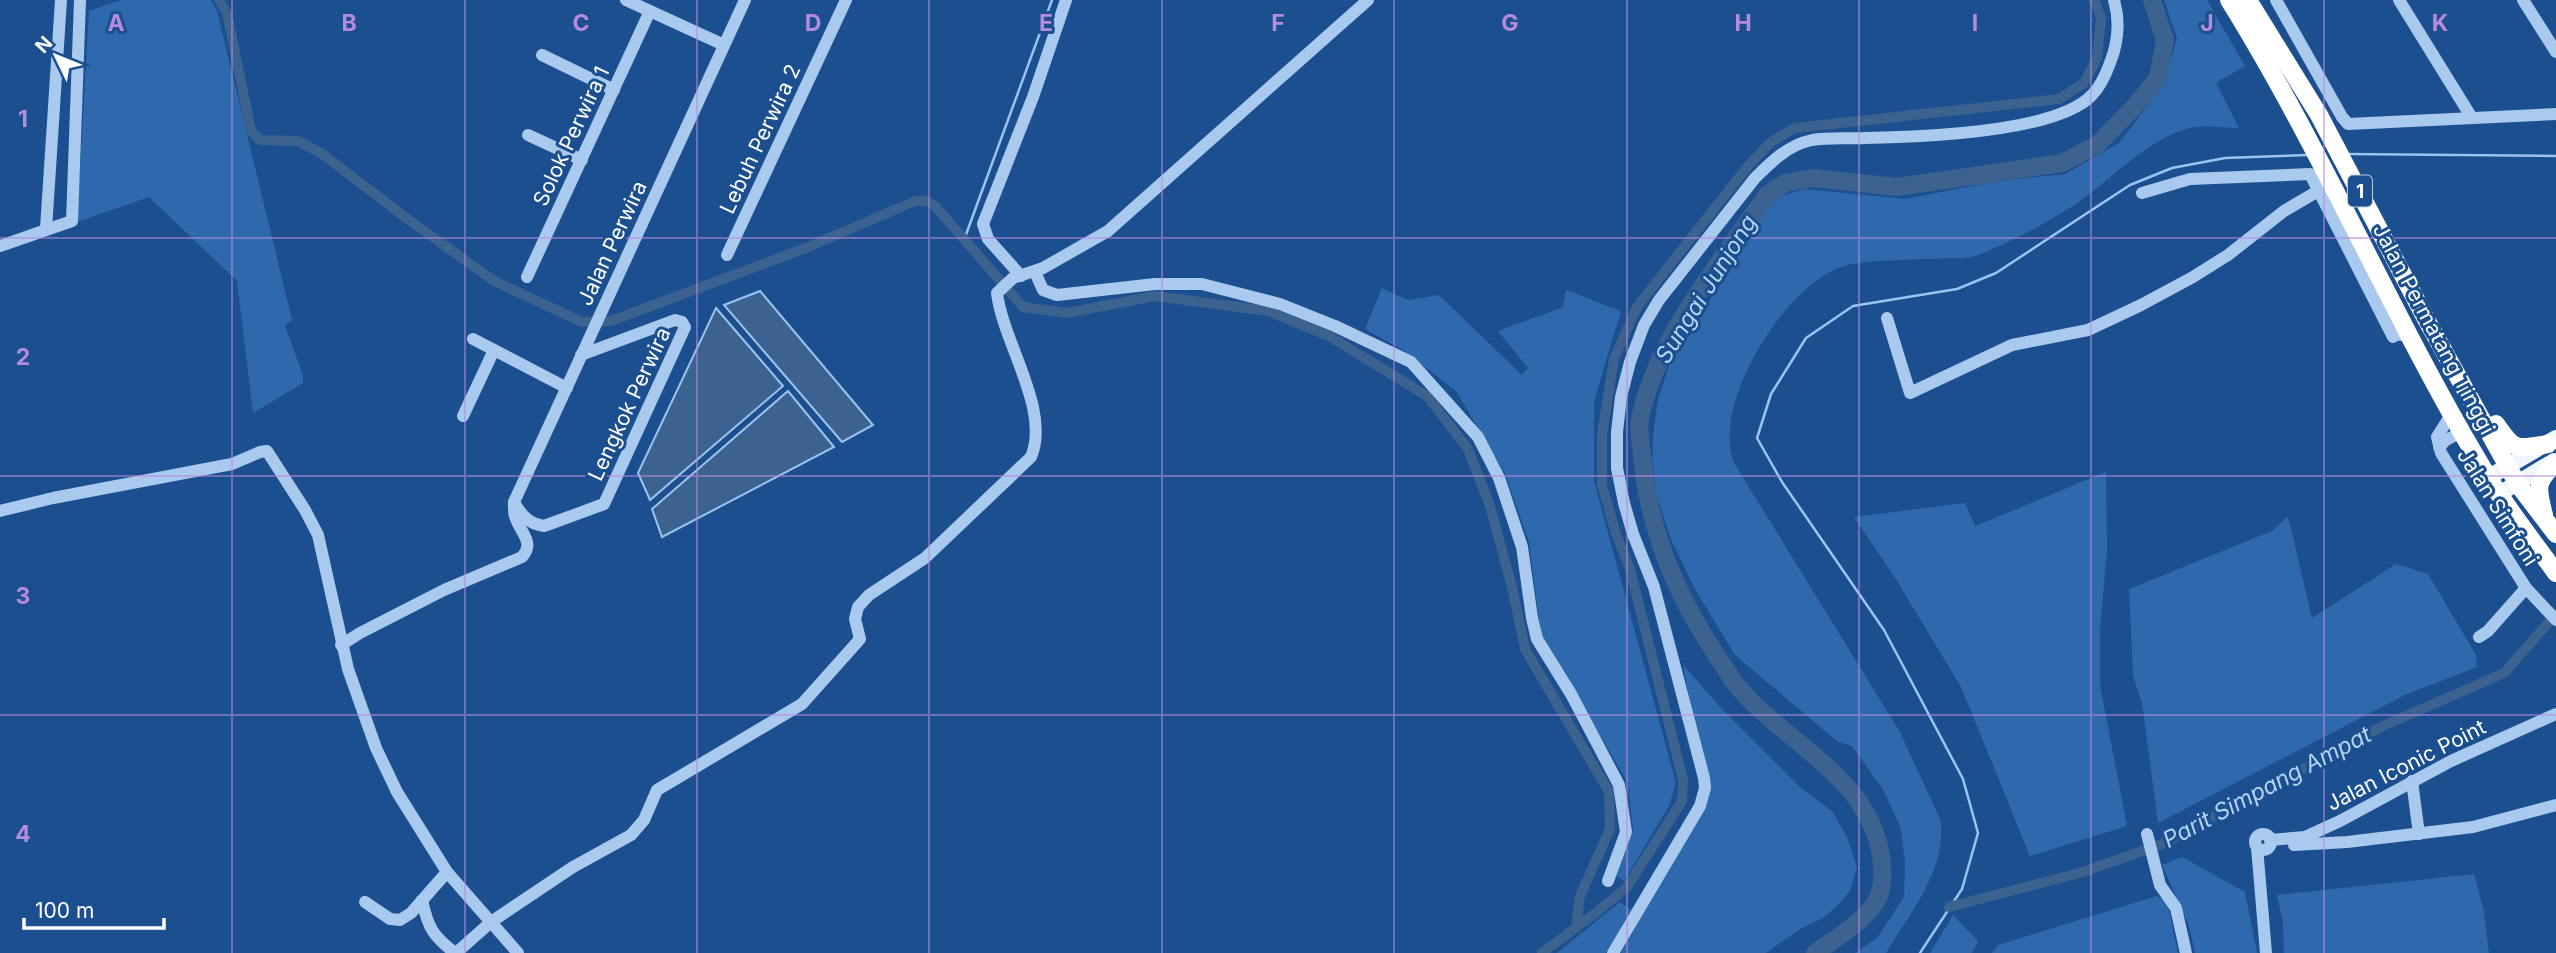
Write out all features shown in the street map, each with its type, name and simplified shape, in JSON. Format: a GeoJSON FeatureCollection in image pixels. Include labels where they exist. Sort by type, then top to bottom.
{"type":"FeatureCollection","features":[{"type":"Feature","properties":{"kind":"highway","name":"Jalan Permatang Tinggi"},"geometry":{"type":"LineString","coordinates":[[2229,0],[2303,126],[2395,305],[2405,336],[2499,494]]}},
{"type":"Feature","properties":{"kind":"highway","name":"Jalan Permatang Tinggi"},"geometry":{"type":"LineString","coordinates":[[2248,0],[2319,115],[2517,483]]}},
{"type":"Feature","properties":{"kind":"highway"},"geometry":{"type":"LineString","coordinates":[[2452,365],[2473,390],[2508,442],[2520,449],[2554,451],[2538,485],[2551,527]]}},
{"type":"Feature","properties":{"kind":"highway"},"geometry":{"type":"LineString","coordinates":[[2462,432],[2483,422]]}},
{"type":"Feature","properties":{"kind":"highway","name":"1"},"geometry":{"type":"LineString","coordinates":[[2517,483],[2551,527]]}},
{"type":"Feature","properties":{"kind":"highway","name":"1"},"geometry":{"type":"LineString","coordinates":[[2499,494],[2556,573]]}},
{"type":"Feature","properties":{"kind":"main road"},"geometry":{"type":"LineString","coordinates":[[2488,477],[2507,467],[2554,451]]}},
{"type":"Feature","properties":{"kind":"main road"},"geometry":{"type":"LineString","coordinates":[[2499,494],[2517,483],[2554,451]]}},
{"type":"Feature","properties":{"kind":"street"},"geometry":{"type":"LineString","coordinates":[[46,229],[61,0]]}},
{"type":"Feature","properties":{"kind":"street"},"geometry":{"type":"LineString","coordinates":[[0,246],[72,221],[80,0]]}},
{"type":"Feature","properties":{"kind":"street"},"geometry":{"type":"LineString","coordinates":[[626,0],[724,45]]}},
{"type":"Feature","properties":{"kind":"street","name":"Jalan Perwira"},"geometry":{"type":"LineString","coordinates":[[514,502],[745,0]]}},
{"type":"Feature","properties":{"kind":"street","name":"Lebuh Perwira 2"},"geometry":{"type":"LineString","coordinates":[[727,255],[846,0]]}},
{"type":"Feature","properties":{"kind":"street"},"geometry":{"type":"LineString","coordinates":[[1017,277],[988,239],[983,224],[1033,97],[1066,0]]}},
{"type":"Feature","properties":{"kind":"street"},"geometry":{"type":"LineString","coordinates":[[422,900],[436,938],[456,953],[491,922],[573,867],[631,835],[645,820],[657,790],[802,704],[860,639],[855,619],[858,607],[869,595],[925,558],[1031,457],[1037,444],[1036,426],[1025,381],[999,310],[997,293],[1017,277],[1035,272],[1108,231],[1368,0]]}},
{"type":"Feature","properties":{"kind":"street"},"geometry":{"type":"LineString","coordinates":[[1613,953],[1700,806],[1704,788],[1704,778],[1654,587],[1633,534],[1617,468],[1621,397],[1644,325],[1659,300],[1755,178],[1770,163],[1796,145],[1812,140],[1895,137],[1998,128],[2040,122],[2078,106],[2092,95],[2105,77],[2115,51],[2118,24],[2114,0]]}},
{"type":"Feature","properties":{"kind":"street"},"geometry":{"type":"LineString","coordinates":[[2276,0],[2348,124],[2556,114]]}},
{"type":"Feature","properties":{"kind":"street"},"geometry":{"type":"LineString","coordinates":[[2399,0],[2472,118]]}},
{"type":"Feature","properties":{"kind":"street"},"geometry":{"type":"LineString","coordinates":[[2523,0],[2556,52]]}},
{"type":"Feature","properties":{"kind":"street","name":"Solok Perwira 1"},"geometry":{"type":"LineString","coordinates":[[527,277],[650,11]]}},
{"type":"Feature","properties":{"kind":"street"},"geometry":{"type":"LineString","coordinates":[[542,55],[614,90]]}},
{"type":"Feature","properties":{"kind":"street"},"geometry":{"type":"LineString","coordinates":[[528,135],[582,160]]}},
{"type":"Feature","properties":{"kind":"street"},"geometry":{"type":"LineString","coordinates":[[2142,193],[2190,179],[2310,174],[2393,337],[2405,336]]}},
{"type":"Feature","properties":{"kind":"street"},"geometry":{"type":"LineString","coordinates":[[1887,318],[1910,393],[2012,345],[2088,330],[2141,305],[2228,255],[2284,211],[2318,191]]}},
{"type":"Feature","properties":{"kind":"street"},"geometry":{"type":"LineString","coordinates":[[1035,272],[1043,290],[1057,295],[1155,284],[1202,284],[1280,304],[1335,326],[1411,362],[1478,437],[1499,478],[1522,547],[1537,639],[1571,694],[1619,785],[1626,832],[1608,881]]}},
{"type":"Feature","properties":{"kind":"street","name":"Lengkok Perwira"},"geometry":{"type":"LineString","coordinates":[[514,502],[527,519],[544,526],[604,504],[685,327],[682,322],[675,320],[582,355]]}},
{"type":"Feature","properties":{"kind":"street"},"geometry":{"type":"LineString","coordinates":[[473,339],[566,388]]}},
{"type":"Feature","properties":{"kind":"street"},"geometry":{"type":"LineString","coordinates":[[463,416],[494,350]]}},
{"type":"Feature","properties":{"kind":"street"},"geometry":{"type":"LineString","coordinates":[[2439,447],[2437,437],[2449,418],[2447,403]]}},
{"type":"Feature","properties":{"kind":"street","name":"Jalan Simfoni"},"geometry":{"type":"LineString","coordinates":[[2462,432],[2439,447],[2526,589],[2556,620]]}},
{"type":"Feature","properties":{"kind":"street"},"geometry":{"type":"LineString","coordinates":[[0,511],[53,498],[232,464],[267,451],[318,535],[341,645],[376,748],[397,792],[447,872],[518,953]]}},
{"type":"Feature","properties":{"kind":"street"},"geometry":{"type":"LineString","coordinates":[[341,645],[360,632],[444,590],[522,557],[528,548],[526,536],[513,513],[514,502]]}},
{"type":"Feature","properties":{"kind":"street"},"geometry":{"type":"LineString","coordinates":[[2479,637],[2488,631],[2526,589]]}},
{"type":"Feature","properties":{"kind":"street","name":"Jalan Iconic Point"},"geometry":{"type":"LineString","coordinates":[[2265,845],[2305,837],[2451,761],[2556,714]]}},
{"type":"Feature","properties":{"kind":"street"},"geometry":{"type":"LineString","coordinates":[[2412,781],[2419,834]]}},
{"type":"Feature","properties":{"kind":"street","name":"Jalan Iconic Point"},"geometry":{"type":"LineString","coordinates":[[2265,845],[2347,842],[2473,827],[2556,805]]}},
{"type":"Feature","properties":{"kind":"street"},"geometry":{"type":"LineString","coordinates":[[2147,836],[2160,885],[2176,908],[2186,953]]}},
{"type":"Feature","properties":{"kind":"street"},"geometry":{"type":"LineString","coordinates":[[2265,845],[2266,953]]}},
{"type":"Feature","properties":{"kind":"street"},"geometry":{"type":"LineString","coordinates":[[365,902],[390,919],[400,920],[411,913],[447,872]]}},
{"type":"Feature","properties":{"kind":"shaded area"},"geometry":{"type":"Polygon","coordinates":[[[121,0],[211,0],[217,11],[292,320],[285,325],[303,376],[303,383],[253,413],[237,281],[149,197],[77,222],[89,11],[121,0]]]}},
{"type":"Feature","properties":{"kind":"shaded area"},"geometry":{"type":"Polygon","coordinates":[[[2164,0],[2207,0],[2245,66],[2216,83],[2239,128],[2198,127],[2170,135],[2139,154],[2068,209],[2024,234],[1974,256],[1863,262],[1828,273],[1804,291],[1781,316],[1760,346],[1744,377],[1733,409],[1730,438],[1734,463],[1900,732],[1940,819],[1939,855],[1916,906],[1886,953],[1855,953],[1877,938],[1904,897],[1905,863],[1901,829],[1884,791],[1852,746],[1838,742],[1735,655],[1696,591],[1671,540],[1656,493],[1652,462],[1658,399],[1670,363],[1689,329],[1724,280],[1769,204],[1782,196],[1805,189],[1905,199],[1998,181],[2065,174],[2119,143],[2164,84],[2177,38],[2164,0]]]}},
{"type":"Feature","properties":{"kind":"shaded area"},"geometry":{"type":"Polygon","coordinates":[[[1382,288],[1408,300],[1439,295],[1522,375],[1528,368],[1498,331],[1563,307],[1566,290],[1621,311],[1594,401],[1594,481],[1676,783],[1669,806],[1624,881],[1616,876],[1633,831],[1628,783],[1541,635],[1529,542],[1505,474],[1456,391],[1404,351],[1365,329],[1382,288]]]}},
{"type":"Feature","properties":{"kind":"shaded area"},"geometry":{"type":"Polygon","coordinates":[[[760,291],[873,425],[842,442],[724,305],[760,291]]]}},
{"type":"Feature","properties":{"kind":"shaded area"},"geometry":{"type":"Polygon","coordinates":[[[716,308],[783,386],[650,500],[638,473],[716,308]]]}},
{"type":"Feature","properties":{"kind":"shaded area"},"geometry":{"type":"Polygon","coordinates":[[[788,391],[834,447],[662,537],[652,509],[788,391]]]}},
{"type":"Feature","properties":{"kind":"shaded area"},"geometry":{"type":"Polygon","coordinates":[[[2106,472],[2107,551],[2100,629],[2100,685],[2127,826],[2030,856],[1961,687],[1897,581],[1854,517],[1965,503],[1975,526],[2106,472]]]}},
{"type":"Feature","properties":{"kind":"shaded area"},"geometry":{"type":"Polygon","coordinates":[[[2288,516],[2312,618],[2396,564],[2428,574],[2476,655],[2477,667],[2405,695],[2158,823],[2142,703],[2133,676],[2129,589],[2272,531],[2288,516]]]}},
{"type":"Feature","properties":{"kind":"shaded area"},"geometry":{"type":"Polygon","coordinates":[[[1683,665],[1722,709],[1802,789],[1832,811],[1847,837],[1857,867],[1850,891],[1839,904],[1823,918],[1800,929],[1766,953],[1621,953],[1708,797],[1683,665]]]}},
{"type":"Feature","properties":{"kind":"shaded area"},"geometry":{"type":"Polygon","coordinates":[[[2182,857],[2245,892],[2257,953],[2195,953],[2189,926],[2162,865],[2182,857]]]}},
{"type":"Feature","properties":{"kind":"shaded area"},"geometry":{"type":"Polygon","coordinates":[[[2474,874],[2484,911],[2489,953],[2284,953],[2283,923],[2277,895],[2474,874]]]}},
{"type":"Feature","properties":{"kind":"shaded area"},"geometry":{"type":"Polygon","coordinates":[[[2157,896],[2167,901],[2178,953],[1992,953],[1998,945],[2157,896]]]}},
{"type":"Feature","properties":{"kind":"shaded area"},"geometry":{"type":"Polygon","coordinates":[[[1620,902],[1631,910],[1606,953],[1557,953],[1620,902]]]}},
{"type":"Feature","properties":{"kind":"shaded area"},"geometry":{"type":"Polygon","coordinates":[[[1953,915],[1978,941],[1972,953],[1930,953],[1953,915]]]}},
{"type":"Feature","properties":{"kind":"waterway"},"geometry":{"type":"LineString","coordinates":[[219,0],[227,13],[251,131],[260,140],[298,141],[321,153],[494,281],[582,322],[611,321],[806,248],[915,201],[927,201],[936,207],[1023,307],[1067,313],[1155,296],[1268,311],[1329,336],[1427,396],[1468,449],[1490,506],[1512,587],[1525,649],[1609,792],[1610,829],[1580,896],[1576,928]]}},
{"type":"Feature","properties":{"kind":"waterway"},"geometry":{"type":"LineString","coordinates":[[964,240],[1052,0]]}},
{"type":"Feature","properties":{"kind":"waterway"},"geometry":{"type":"LineString","coordinates":[[1542,953],[1627,887],[1682,801],[1683,780],[1630,569],[1616,534],[1602,485],[1602,434],[1614,359],[1637,307],[1748,166],[1771,142],[1795,128],[2059,99],[2084,83],[2097,58],[2101,18],[2094,0]]}},
{"type":"Feature","properties":{"kind":"waterway","name":"Sungai Junjong"},"geometry":{"type":"LineString","coordinates":[[1815,953],[1856,924],[1876,902],[1882,875],[1876,836],[1864,810],[1847,787],[1738,687],[1689,609],[1666,560],[1650,509],[1639,428],[1648,389],[1675,330],[1692,302],[1767,195],[1785,183],[1813,178],[1897,187],[2062,163],[2097,145],[2158,78],[2165,40],[2152,0]]}},
{"type":"Feature","properties":{"kind":"waterway"},"geometry":{"type":"LineString","coordinates":[[2346,154],[2556,156]]}},
{"type":"Feature","properties":{"kind":"waterway"},"geometry":{"type":"LineString","coordinates":[[1920,953],[1962,889],[1978,833],[1963,779],[1884,630],[1782,482],[1757,438],[1771,394],[1806,338],[1853,306],[1957,289],[1996,273],[2130,185],[2172,168],[2225,158],[2308,155]]}},
{"type":"Feature","properties":{"kind":"waterway","name":"Parit Simpang Ampat"},"geometry":{"type":"LineString","coordinates":[[1949,907],[2083,872],[2162,844],[2383,726],[2504,673],[2556,614]]}}]}
